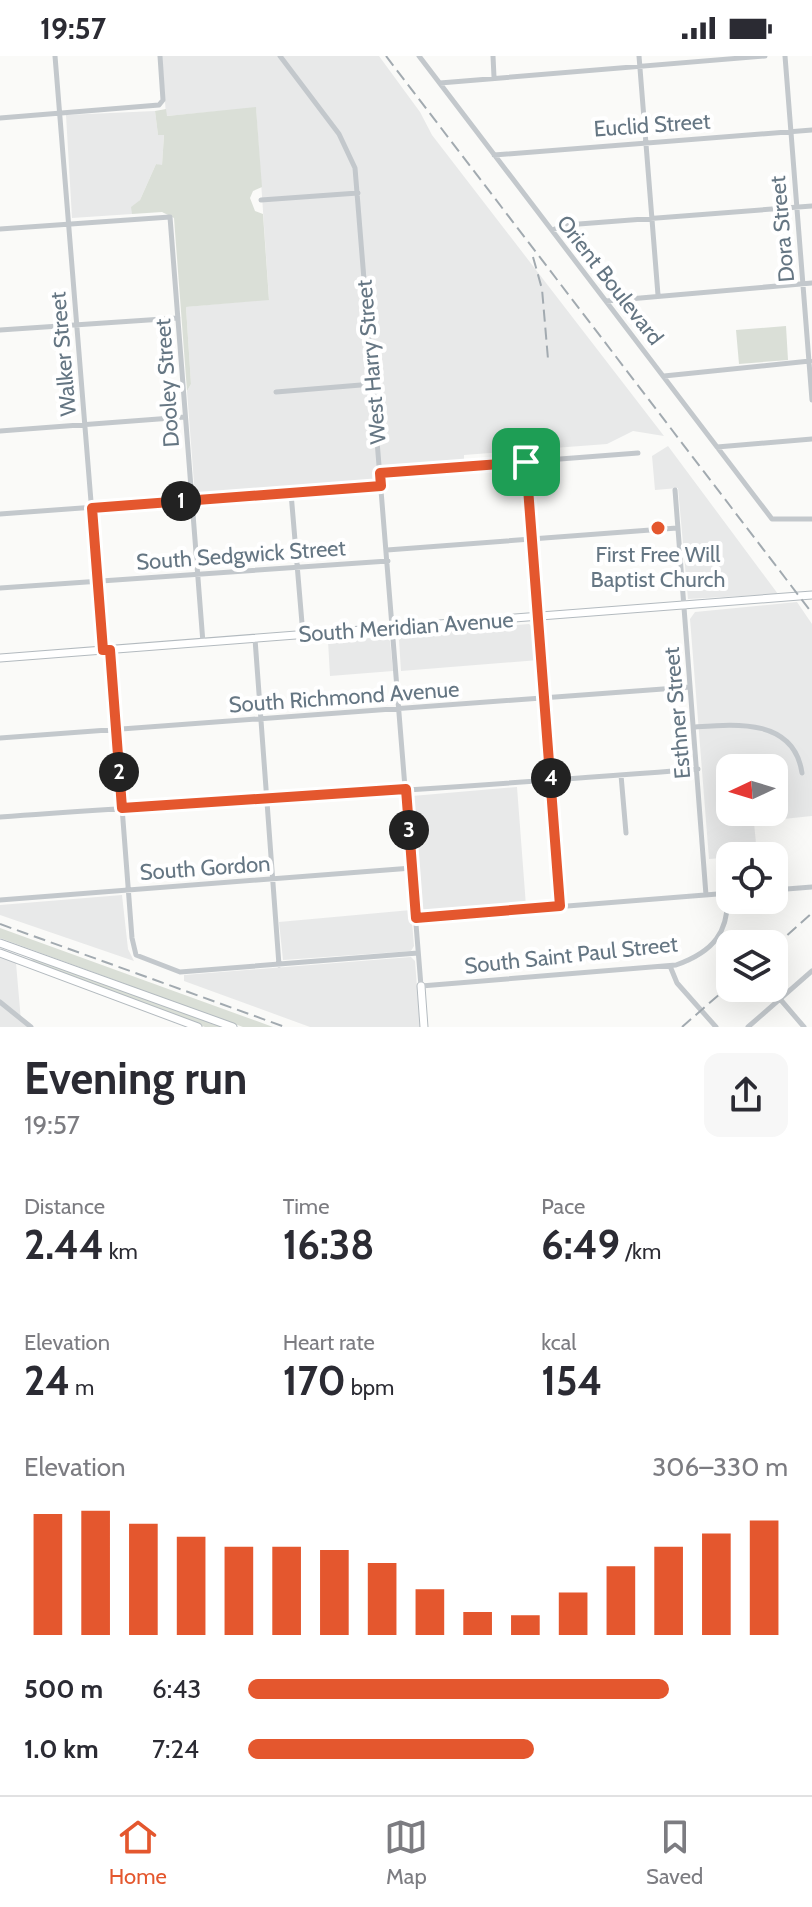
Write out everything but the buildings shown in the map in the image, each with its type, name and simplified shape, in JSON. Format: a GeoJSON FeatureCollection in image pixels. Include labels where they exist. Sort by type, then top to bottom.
{"type":"FeatureCollection","features":[{"type":"Feature","properties":{"kind":"main road","name":"South Meridian Avenue"},"geometry":{"type":"LineString","coordinates":[[0,658],[812,595]]}},
{"type":"Feature","properties":{"kind":"main road"},"geometry":{"type":"LineString","coordinates":[[0,943],[233,1027]]}},
{"type":"Feature","properties":{"kind":"main road"},"geometry":{"type":"LineString","coordinates":[[0,953],[198,1027]]}},
{"type":"Feature","properties":{"kind":"main road","name":"West Harry Street"},"geometry":{"type":"LineString","coordinates":[[421,986],[424,1027]]}},
{"type":"Feature","properties":{"kind":"street","name":"Walker Street"},"geometry":{"type":"LineString","coordinates":[[55,56],[97,581],[115,729],[134,950],[141,958],[180,972],[279,965]]}},
{"type":"Feature","properties":{"kind":"street"},"geometry":{"type":"LineString","coordinates":[[0,118],[152,106],[163,100],[160,56]]}},
{"type":"Feature","properties":{"kind":"street","name":"West Harry Street"},"geometry":{"type":"LineString","coordinates":[[280,56],[345,143],[355,168],[421,986]]}},
{"type":"Feature","properties":{"kind":"street","name":"Orient Boulevard"},"geometry":{"type":"LineString","coordinates":[[419,56],[776,521],[812,519]]}},
{"type":"Feature","properties":{"kind":"street"},"geometry":{"type":"LineString","coordinates":[[493,56],[494,77]]}},
{"type":"Feature","properties":{"kind":"street"},"geometry":{"type":"LineString","coordinates":[[639,56],[658,295]]}},
{"type":"Feature","properties":{"kind":"street"},"geometry":{"type":"LineString","coordinates":[[440,83],[765,56]]}},
{"type":"Feature","properties":{"kind":"street","name":"Dora Street"},"geometry":{"type":"LineString","coordinates":[[785,56],[812,400]]}},
{"type":"Feature","properties":{"kind":"street","name":"Euclid Street"},"geometry":{"type":"LineString","coordinates":[[494,155],[812,130]]}},
{"type":"Feature","properties":{"kind":"street"},"geometry":{"type":"LineString","coordinates":[[261,200],[358,193]]}},
{"type":"Feature","properties":{"kind":"street"},"geometry":{"type":"LineString","coordinates":[[552,230],[566,225],[812,206]]}},
{"type":"Feature","properties":{"kind":"street","name":"Dooley Street"},"geometry":{"type":"LineString","coordinates":[[69,224],[170,217],[203,643]]}},
{"type":"Feature","properties":{"kind":"street"},"geometry":{"type":"LineString","coordinates":[[0,229],[69,224]]}},
{"type":"Feature","properties":{"kind":"street"},"geometry":{"type":"LineString","coordinates":[[606,301],[812,283]]}},
{"type":"Feature","properties":{"kind":"street"},"geometry":{"type":"LineString","coordinates":[[0,330],[178,318]]}},
{"type":"Feature","properties":{"kind":"street"},"geometry":{"type":"LineString","coordinates":[[664,376],[810,361]]}},
{"type":"Feature","properties":{"kind":"street"},"geometry":{"type":"LineString","coordinates":[[276,392],[373,384]]}},
{"type":"Feature","properties":{"kind":"street"},"geometry":{"type":"LineString","coordinates":[[0,431],[85,427],[185,417]]}},
{"type":"Feature","properties":{"kind":"street"},"geometry":{"type":"LineString","coordinates":[[717,447],[812,439]]}},
{"type":"Feature","properties":{"kind":"street"},"geometry":{"type":"LineString","coordinates":[[380,473],[638,453]]}},
{"type":"Feature","properties":{"kind":"street"},"geometry":{"type":"LineString","coordinates":[[526,462],[560,906]]}},
{"type":"Feature","properties":{"kind":"street"},"geometry":{"type":"LineString","coordinates":[[0,514],[381,486]]}},
{"type":"Feature","properties":{"kind":"street","name":"Esthner Street"},"geometry":{"type":"LineString","coordinates":[[675,490],[706,895]]}},
{"type":"Feature","properties":{"kind":"street"},"geometry":{"type":"LineString","coordinates":[[291,493],[303,635]]}},
{"type":"Feature","properties":{"kind":"street"},"geometry":{"type":"LineString","coordinates":[[387,550],[677,528]]}},
{"type":"Feature","properties":{"kind":"street","name":"South Sedgwick Street"},"geometry":{"type":"LineString","coordinates":[[0,588],[388,561]]}},
{"type":"Feature","properties":{"kind":"street"},"geometry":{"type":"LineString","coordinates":[[255,639],[279,965],[418,953]]}},
{"type":"Feature","properties":{"kind":"street","name":"South Richmond Avenue"},"geometry":{"type":"LineString","coordinates":[[0,738],[690,687]]}},
{"type":"Feature","properties":{"kind":"street"},"geometry":{"type":"LineString","coordinates":[[694,727],[758,726],[779,734],[793,749],[802,773]]}},
{"type":"Feature","properties":{"kind":"street"},"geometry":{"type":"LineString","coordinates":[[0,817],[698,769]]}},
{"type":"Feature","properties":{"kind":"street"},"geometry":{"type":"LineString","coordinates":[[621,775],[626,833]]}},
{"type":"Feature","properties":{"kind":"street","name":"South Gordon"},"geometry":{"type":"LineString","coordinates":[[0,900],[412,868]]}},
{"type":"Feature","properties":{"kind":"street"},"geometry":{"type":"LineString","coordinates":[[788,889],[812,887]]}},
{"type":"Feature","properties":{"kind":"street"},"geometry":{"type":"LineString","coordinates":[[416,918],[716,894]]}},
{"type":"Feature","properties":{"kind":"street","name":"South Saint Paul Street"},"geometry":{"type":"LineString","coordinates":[[421,986],[670,966],[691,959],[724,931],[729,914]]}},
{"type":"Feature","properties":{"kind":"street"},"geometry":{"type":"LineString","coordinates":[[670,966],[677,983],[716,1027]]}},
{"type":"Feature","properties":{"kind":"street"},"geometry":{"type":"LineString","coordinates":[[788,992],[812,971]]}},
{"type":"Feature","properties":{"kind":"street"},"geometry":{"type":"LineString","coordinates":[[0,1002],[31,1027]]}},
{"type":"Feature","properties":{"kind":"street"},"geometry":{"type":"LineString","coordinates":[[748,1027],[777,1002]]}},
{"type":"Feature","properties":{"kind":"street"},"geometry":{"type":"LineString","coordinates":[[783,1002],[804,1027]]}},
{"type":"Feature","properties":{"kind":"shaded area"},"geometry":{"type":"Polygon","coordinates":[[[162,56],[379,56],[420,112],[432,135],[664,436],[633,431],[607,444],[464,455],[464,464],[377,471],[377,479],[370,484],[195,496],[187,391],[191,384],[186,307],[269,299],[256,108],[166,116],[162,56]]]}},
{"type":"Feature","properties":{"kind":"shaded area"},"geometry":{"type":"Polygon","coordinates":[[[256,107],[262,187],[253,191],[250,198],[255,211],[263,214],[269,300],[186,307],[191,384],[187,391],[174,218],[162,212],[132,214],[131,207],[140,200],[156,164],[162,165],[164,135],[158,135],[155,111],[166,109],[167,116],[256,107]]]}},
{"type":"Feature","properties":{"kind":"shaded area"},"geometry":{"type":"Polygon","coordinates":[[[155,111],[158,135],[164,134],[162,166],[156,164],[140,200],[132,207],[132,214],[72,218],[66,115],[155,111]]]}},
{"type":"Feature","properties":{"kind":"shaded area"},"geometry":{"type":"Polygon","coordinates":[[[786,326],[788,360],[739,364],[736,330],[786,326]]]}},
{"type":"Feature","properties":{"kind":"shaded area"},"geometry":{"type":"Polygon","coordinates":[[[668,446],[778,594],[688,599],[678,488],[655,490],[652,456],[668,446]]]}},
{"type":"Feature","properties":{"kind":"shaded area"},"geometry":{"type":"Polygon","coordinates":[[[797,602],[812,624],[812,816],[788,818],[788,754],[716,754],[716,826],[754,826],[756,842],[716,842],[716,858],[709,859],[690,619],[695,612],[797,602]]]}},
{"type":"Feature","properties":{"kind":"shaded area"},"geometry":{"type":"Polygon","coordinates":[[[529,624],[536,630],[539,660],[401,671],[399,640],[405,635],[529,624]]]}},
{"type":"Feature","properties":{"kind":"shaded area"},"geometry":{"type":"Polygon","coordinates":[[[386,637],[390,641],[393,671],[330,676],[328,641],[386,637]]]}},
{"type":"Feature","properties":{"kind":"shaded area"},"geometry":{"type":"Polygon","coordinates":[[[517,787],[526,906],[421,912],[412,796],[517,787]]]}},
{"type":"Feature","properties":{"kind":"shaded area"},"geometry":{"type":"Polygon","coordinates":[[[122,895],[128,949],[134,961],[0,915],[0,905],[122,895]]]}},
{"type":"Feature","properties":{"kind":"shaded area"},"geometry":{"type":"Polygon","coordinates":[[[411,910],[414,946],[411,951],[283,960],[279,922],[411,910]]]}},
{"type":"Feature","properties":{"kind":"shaded area"},"geometry":{"type":"Polygon","coordinates":[[[0,928],[273,1027],[243,1027],[0,938],[0,928]]]}},
{"type":"Feature","properties":{"kind":"shaded area"},"geometry":{"type":"Polygon","coordinates":[[[0,957],[16,963],[21,1021],[28,1027],[0,1027],[0,957]]]}},
{"type":"Feature","properties":{"kind":"shaded area"},"geometry":{"type":"Polygon","coordinates":[[[411,957],[415,961],[420,1027],[310,1027],[184,981],[184,975],[411,957]]]}},
{"type":"Feature","properties":{"kind":"shaded area"},"geometry":{"type":"Polygon","coordinates":[[[35,959],[223,1027],[205,1027],[29,960],[35,959]]]}},
{"type":"Feature","properties":{"kind":"railway"},"geometry":{"type":"LineString","coordinates":[[386,56],[812,613]]}},
{"type":"Feature","properties":{"kind":"railway"},"geometry":{"type":"LineString","coordinates":[[533,257],[542,289],[548,359]]}},
{"type":"Feature","properties":{"kind":"railway"},"geometry":{"type":"LineString","coordinates":[[788,934],[812,913]]}},
{"type":"Feature","properties":{"kind":"railway"},"geometry":{"type":"LineString","coordinates":[[0,924],[285,1027]]}},
{"type":"Feature","properties":{"kind":"railway"},"geometry":{"type":"LineString","coordinates":[[682,1027],[716,997]]}},
{"type":"Feature","properties":{"kind":"place","name":"First Free Will Baptist Church"},"geometry":{"type":"Point","coordinates":[658,528]}},
{"type":"Feature","properties":{"kind":"route"},"geometry":{"type":"LineString","coordinates":[[526,462],[560,906],[416,918],[406,789],[122,808],[110,650],[103,650],[92,508],[381,486],[380,473],[526,462]]}}]}
